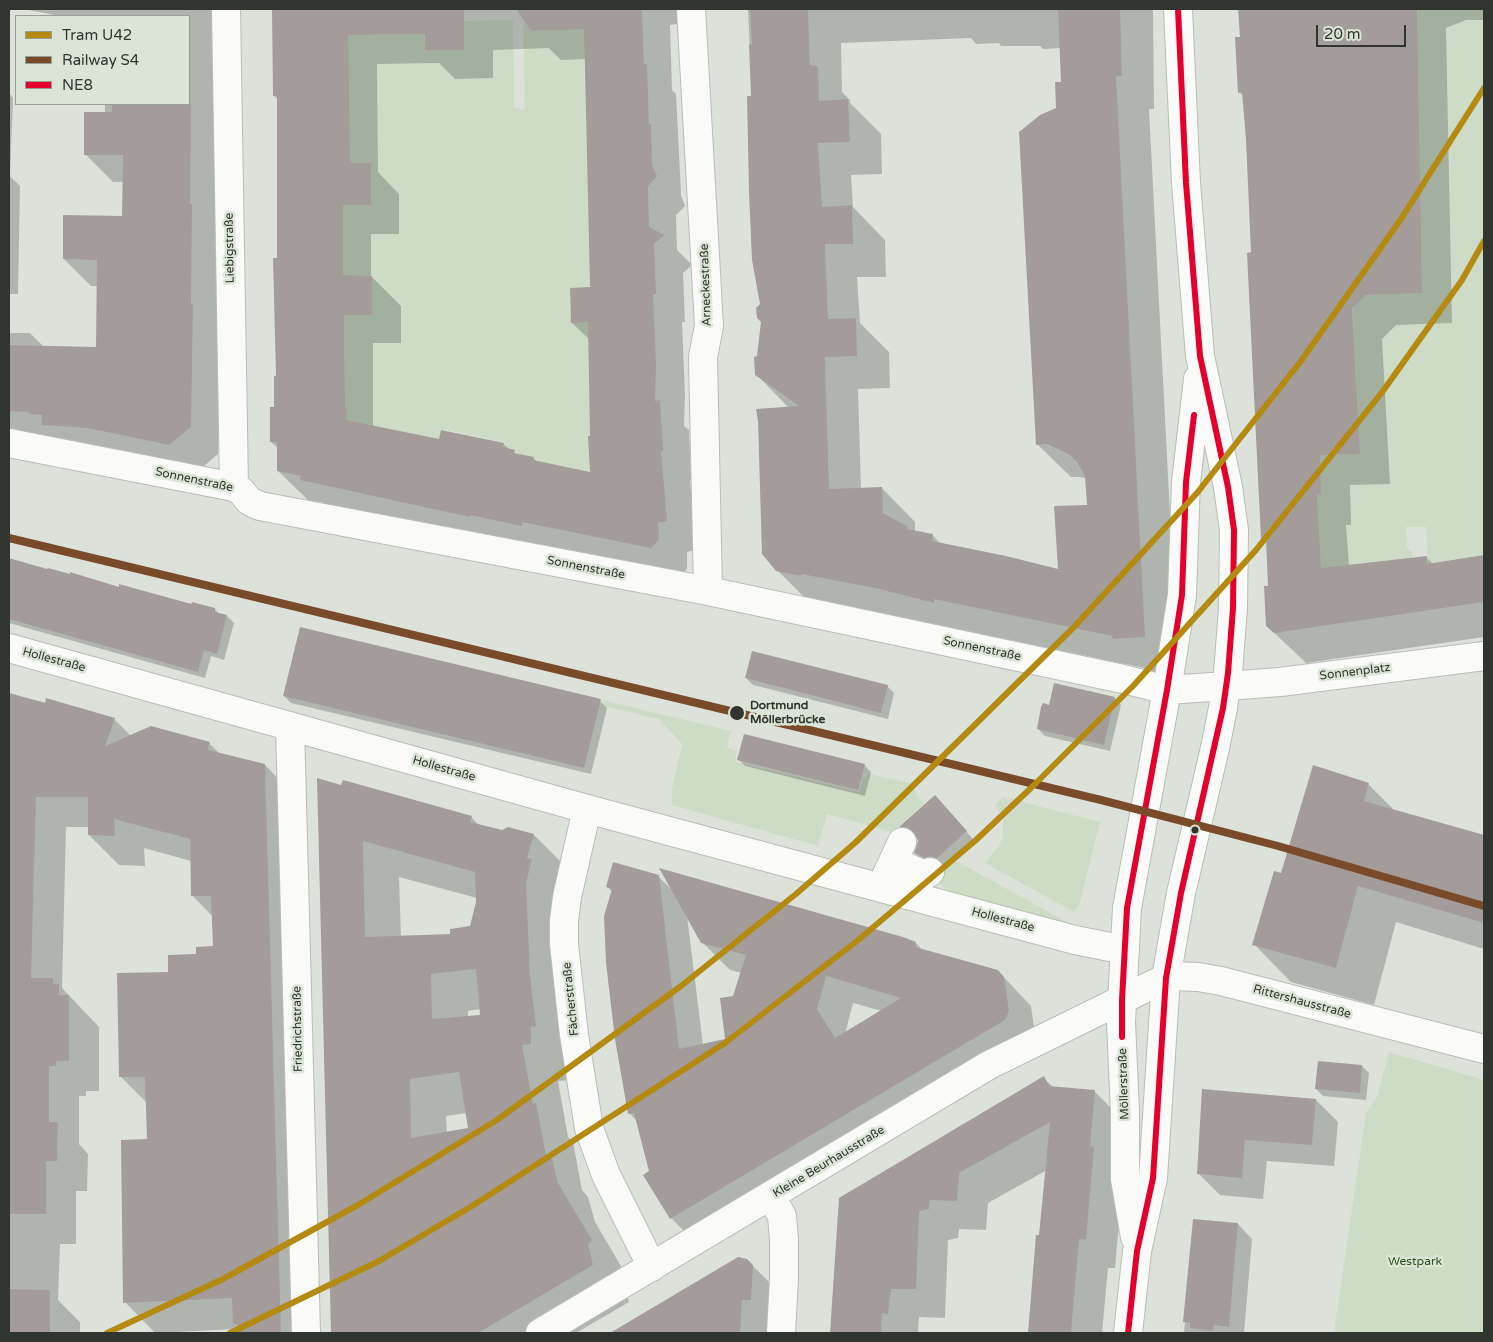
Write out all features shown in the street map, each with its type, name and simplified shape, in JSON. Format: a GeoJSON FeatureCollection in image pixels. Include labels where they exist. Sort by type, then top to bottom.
{"type":"FeatureCollection","features":[{"type":"Feature","properties":{"kind":"street","name":"Liebigstraße"},"geometry":{"type":"LineString","coordinates":[[226,9],[234,487]]}},
{"type":"Feature","properties":{"kind":"street","name":"Arneckestraße"},"geometry":{"type":"LineString","coordinates":[[691,9],[709,326],[703,357],[708,591]]}},
{"type":"Feature","properties":{"kind":"street"},"geometry":{"type":"LineString","coordinates":[[1178,9],[1186,183],[1200,356]]}},
{"type":"Feature","properties":{"kind":"street","name":"Möllerstraße"},"geometry":{"type":"LineString","coordinates":[[1128,1333],[1137,1252],[1153,1178],[1166,978],[1181,893],[1215,748],[1226,686],[1233,608],[1234,530],[1228,487],[1200,356]]}},
{"type":"Feature","properties":{"kind":"street","name":"Möllerstraße"},"geometry":{"type":"LineString","coordinates":[[1137,1252],[1125,1179],[1122,1000],[1127,908],[1167,690],[1182,595],[1186,482],[1200,356]]}},
{"type":"Feature","properties":{"kind":"street","name":"Sonnenstraße"},"geometry":{"type":"LineString","coordinates":[[9,443],[234,487],[241,491],[249,501],[260,506],[708,591],[1167,690],[1226,686]]}},
{"type":"Feature","properties":{"kind":"street","name":"Hollestraße"},"geometry":{"type":"LineString","coordinates":[[9,648],[587,809],[1075,940],[1125,950]]}},
{"type":"Feature","properties":{"kind":"street","name":"Sonnenplatz"},"geometry":{"type":"LineString","coordinates":[[1226,686],[1280,682],[1484,656]]}},
{"type":"Feature","properties":{"kind":"street","name":"Friedrichstraße"},"geometry":{"type":"LineString","coordinates":[[290,726],[306,1333]]}},
{"type":"Feature","properties":{"kind":"street","name":"Fächerstraße"},"geometry":{"type":"LineString","coordinates":[[587,809],[567,897],[564,921],[564,944],[574,1034],[589,1128],[606,1175],[652,1267]]}},
{"type":"Feature","properties":{"kind":"street"},"geometry":{"type":"LineString","coordinates":[[881,887],[897,852],[925,876],[930,872]]}},
{"type":"Feature","properties":{"kind":"street","name":"Rittershausstraße"},"geometry":{"type":"LineString","coordinates":[[1122,1000],[1166,978],[1173,976],[1198,977],[1221,981],[1484,1049]]}},
{"type":"Feature","properties":{"kind":"street","name":"Kleine Beurhausstraße"},"geometry":{"type":"LineString","coordinates":[[540,1333],[771,1197],[989,1065],[1122,1000]]}},
{"type":"Feature","properties":{"kind":"street"},"geometry":{"type":"LineString","coordinates":[[771,1197],[782,1216],[784,1240],[781,1333]]}},
{"type":"Feature","properties":{"kind":"green space"},"geometry":{"type":"Polygon","coordinates":[[[576,9],[608,9],[608,24],[584,57],[590,287],[571,323],[592,322],[589,403],[603,435],[588,436],[589,454],[624,478],[550,464],[549,467],[503,447],[503,442],[442,429],[439,439],[366,424],[364,429],[345,425],[347,408],[335,407],[345,386],[344,315],[372,315],[372,276],[343,275],[343,205],[371,205],[343,163],[345,21],[364,35],[396,35],[424,29],[425,50],[464,49],[464,21],[513,20],[514,108],[525,110],[523,20],[531,31],[545,31],[577,22],[576,9]]]}},
{"type":"Feature","properties":{"kind":"green space"},"geometry":{"type":"Polygon","coordinates":[[[1417,9],[1484,9],[1484,555],[1428,564],[1426,527],[1406,527],[1407,547],[1413,553],[1410,561],[1360,563],[1322,590],[1317,495],[1321,494],[1321,478],[1314,450],[1326,449],[1334,455],[1360,454],[1352,296],[1422,293],[1417,9]]]}},
{"type":"Feature","properties":{"kind":"green space"},"geometry":{"type":"Polygon","coordinates":[[[603,700],[731,731],[727,748],[737,751],[735,762],[859,792],[863,778],[865,779],[867,773],[913,784],[913,789],[924,803],[892,832],[827,814],[818,846],[672,805],[672,789],[682,744],[659,719],[602,706],[603,700]]]}},
{"type":"Feature","properties":{"kind":"green space"},"geometry":{"type":"Polygon","coordinates":[[[1003,797],[1100,822],[1080,903],[1074,912],[985,863],[1000,844],[1003,836],[1003,819],[995,805],[1003,797]]]}},
{"type":"Feature","properties":{"kind":"green space"},"geometry":{"type":"Polygon","coordinates":[[[950,860],[958,862],[1067,922],[1062,927],[960,898],[946,891],[939,881],[939,867],[950,860]]]}},
{"type":"Feature","properties":{"kind":"green space","name":"Westpark"},"geometry":{"type":"Polygon","coordinates":[[[1389,1052],[1484,1080],[1484,1333],[1334,1333],[1366,1113],[1378,1095],[1389,1052]]]}},
{"type":"Feature","properties":{"kind":"building"},"geometry":{"type":"Polygon","coordinates":[[[272,9],[464,9],[464,50],[425,50],[425,34],[348,35],[350,163],[371,163],[371,205],[343,205],[343,275],[372,276],[372,315],[344,315],[346,420],[439,439],[441,430],[504,443],[503,447],[515,450],[514,453],[534,457],[533,460],[590,472],[588,436],[590,436],[588,322],[571,323],[570,288],[590,287],[584,29],[531,31],[516,9],[642,9],[644,64],[647,64],[649,124],[651,124],[652,165],[657,176],[648,186],[649,227],[664,235],[654,244],[656,294],[653,294],[656,365],[655,401],[660,400],[663,451],[661,451],[667,521],[658,523],[659,540],[651,548],[522,522],[522,526],[470,515],[470,517],[300,480],[301,476],[277,471],[277,442],[270,442],[270,407],[274,407],[274,376],[276,376],[273,258],[277,258],[277,96],[273,96],[272,9]]]}},
{"type":"Feature","properties":{"kind":"building"},"geometry":{"type":"Polygon","coordinates":[[[750,9],[808,9],[810,65],[818,66],[819,101],[848,99],[850,142],[818,143],[822,207],[852,205],[853,244],[825,244],[828,319],[856,318],[857,356],[825,357],[829,489],[882,487],[883,513],[908,527],[907,529],[933,534],[932,541],[1058,569],[1054,506],[1087,505],[1085,476],[1077,462],[1070,455],[1047,444],[1036,445],[1019,132],[1040,115],[1056,108],[1055,82],[1061,82],[1058,9],[1120,9],[1122,76],[1116,76],[1145,637],[1113,639],[1112,636],[934,599],[934,603],[875,588],[776,571],[762,554],[758,421],[756,409],[799,406],[755,375],[754,357],[757,356],[761,322],[757,318],[756,308],[760,304],[752,260],[749,192],[747,96],[751,96],[749,44],[752,45],[750,9]]]}},
{"type":"Feature","properties":{"kind":"building"},"geometry":{"type":"Polygon","coordinates":[[[1238,9],[1417,9],[1422,293],[1366,295],[1352,308],[1360,454],[1320,455],[1321,495],[1317,495],[1321,568],[1427,556],[1427,564],[1484,555],[1484,602],[1274,633],[1266,626],[1264,586],[1268,586],[1266,539],[1261,539],[1247,253],[1251,252],[1246,139],[1242,92],[1238,93],[1235,37],[1240,37],[1238,9]]]}},
{"type":"Feature","properties":{"kind":"building"},"geometry":{"type":"Polygon","coordinates":[[[191,104],[191,304],[193,304],[191,427],[169,445],[88,428],[42,425],[42,415],[9,411],[9,345],[96,347],[97,260],[63,259],[63,215],[122,216],[123,155],[84,155],[84,112],[112,112],[112,105],[191,104]]]}},
{"type":"Feature","properties":{"kind":"building"},"geometry":{"type":"Polygon","coordinates":[[[9,558],[47,569],[70,574],[70,572],[119,587],[119,584],[191,604],[192,602],[215,608],[215,612],[227,615],[217,654],[204,650],[198,672],[9,619],[9,558]]]}},
{"type":"Feature","properties":{"kind":"building"},"geometry":{"type":"Polygon","coordinates":[[[300,627],[601,699],[584,768],[283,696],[300,627]]]}},
{"type":"Feature","properties":{"kind":"building"},"geometry":{"type":"Polygon","coordinates":[[[752,651],[888,685],[881,713],[745,678],[752,651]]]}},
{"type":"Feature","properties":{"kind":"building"},"geometry":{"type":"Polygon","coordinates":[[[1054,683],[1115,697],[1104,745],[1037,729],[1041,707],[1043,703],[1049,705],[1054,683]]]}},
{"type":"Feature","properties":{"kind":"building"},"geometry":{"type":"Polygon","coordinates":[[[9,693],[45,703],[46,698],[115,718],[105,746],[151,726],[210,742],[208,750],[265,764],[281,1333],[238,1333],[238,1324],[233,1324],[232,1298],[123,1303],[121,1140],[147,1139],[145,1077],[119,1077],[117,973],[168,972],[168,955],[196,954],[196,947],[213,946],[211,896],[191,896],[190,839],[114,819],[115,836],[88,835],[88,797],[36,797],[31,978],[53,978],[53,984],[59,984],[59,995],[69,995],[69,1061],[56,1061],[56,1066],[49,1066],[49,1122],[58,1122],[57,1161],[46,1161],[46,1214],[9,1214],[9,693]]]}},
{"type":"Feature","properties":{"kind":"building"},"geometry":{"type":"Polygon","coordinates":[[[744,734],[865,764],[858,790],[737,760],[744,734]]]}},
{"type":"Feature","properties":{"kind":"building"},"geometry":{"type":"Polygon","coordinates":[[[1313,765],[1369,783],[1364,801],[1484,835],[1484,923],[1358,886],[1336,968],[1252,945],[1274,871],[1281,873],[1313,765]]]}},
{"type":"Feature","properties":{"kind":"building"},"geometry":{"type":"Polygon","coordinates":[[[317,778],[341,785],[343,780],[472,816],[470,822],[502,830],[508,827],[534,834],[527,858],[532,859],[526,883],[530,975],[536,1026],[531,1027],[531,1044],[522,1045],[533,1104],[536,1103],[547,1160],[552,1158],[558,1183],[592,1240],[588,1244],[593,1265],[478,1333],[331,1333],[317,778]],[[363,841],[365,937],[450,934],[450,929],[470,926],[476,902],[475,872],[363,841]],[[476,969],[431,974],[432,1019],[480,1015],[476,969]],[[459,1072],[410,1079],[411,1138],[468,1128],[459,1072]]]}},
{"type":"Feature","properties":{"kind":"building"},"geometry":{"type":"Polygon","coordinates":[[[935,795],[967,831],[937,858],[930,856],[925,858],[914,853],[918,841],[914,833],[908,828],[899,827],[935,795]]]}},
{"type":"Feature","properties":{"kind":"building"},"geometry":{"type":"Polygon","coordinates":[[[613,862],[659,875],[679,1049],[725,1039],[720,998],[733,996],[746,955],[701,943],[659,868],[903,937],[916,942],[915,947],[998,970],[1004,977],[1009,1011],[1005,1020],[670,1219],[643,1175],[649,1171],[634,1113],[628,1114],[615,1039],[606,963],[604,916],[612,889],[606,887],[613,862]],[[826,976],[817,1009],[835,1038],[901,998],[826,976]]]}},
{"type":"Feature","properties":{"kind":"building"},"geometry":{"type":"Polygon","coordinates":[[[1318,1061],[1362,1065],[1360,1093],[1315,1089],[1318,1061]]]}},
{"type":"Feature","properties":{"kind":"building"},"geometry":{"type":"Polygon","coordinates":[[[1044,1076],[1049,1086],[1095,1090],[1090,1146],[1094,1147],[1086,1240],[1079,1239],[1071,1333],[1028,1333],[1036,1235],[1039,1235],[1050,1122],[959,1173],[957,1201],[930,1200],[929,1209],[919,1211],[916,1289],[891,1289],[888,1314],[882,1313],[881,1333],[830,1333],[839,1198],[1044,1076]]]}},
{"type":"Feature","properties":{"kind":"building"},"geometry":{"type":"Polygon","coordinates":[[[1202,1089],[1316,1099],[1312,1145],[1245,1140],[1242,1178],[1197,1174],[1202,1089]]]}},
{"type":"Feature","properties":{"kind":"building"},"geometry":{"type":"Polygon","coordinates":[[[1193,1219],[1238,1223],[1229,1327],[1214,1325],[1213,1331],[1190,1328],[1190,1323],[1183,1322],[1193,1219]]]}},
{"type":"Feature","properties":{"kind":"building"},"geometry":{"type":"Polygon","coordinates":[[[738,1257],[747,1259],[753,1265],[751,1300],[742,1300],[740,1333],[610,1333],[738,1257]]]}},
{"type":"Feature","properties":{"kind":"building"},"geometry":{"type":"Polygon","coordinates":[[[9,1289],[50,1290],[50,1333],[9,1333],[9,1289]]]}},
{"type":"Feature","properties":{"kind":"tram line","name":"U42"},"geometry":{"type":"LineString","coordinates":[[107,1333],[223,1279],[358,1205],[497,1120],[681,986],[796,894],[856,842],[1073,628],[1197,493],[1301,361],[1401,219],[1484,88]]}},
{"type":"Feature","properties":{"kind":"tram line","name":"U42"},"geometry":{"type":"LineString","coordinates":[[230,1333],[379,1261],[472,1206],[725,1043],[857,941],[976,840],[1133,686],[1256,550],[1383,391],[1462,280],[1484,241]]}},
{"type":"Feature","properties":{"kind":"rail line","name":"S4"},"geometry":{"type":"LineString","coordinates":[[9,538],[1101,800],[1278,846],[1484,906]]}},
{"type":"Feature","properties":{"kind":"transit line","name":"NE8"},"geometry":{"type":"LineString","coordinates":[[1128,1333],[1137,1251],[1153,1178],[1166,978],[1181,893],[1223,708],[1233,608],[1234,530],[1228,487],[1200,356],[1186,183],[1178,9]]}},
{"type":"Feature","properties":{"kind":"transit line","name":"NE8"},"geometry":{"type":"LineString","coordinates":[[1122,1037],[1127,908],[1167,690],[1182,595],[1186,482],[1194,415]]}},
{"type":"Feature","properties":{"kind":"place","name":"Dortmund Möllerbrücke"},"geometry":{"type":"Point","coordinates":[737,713]}}]}
